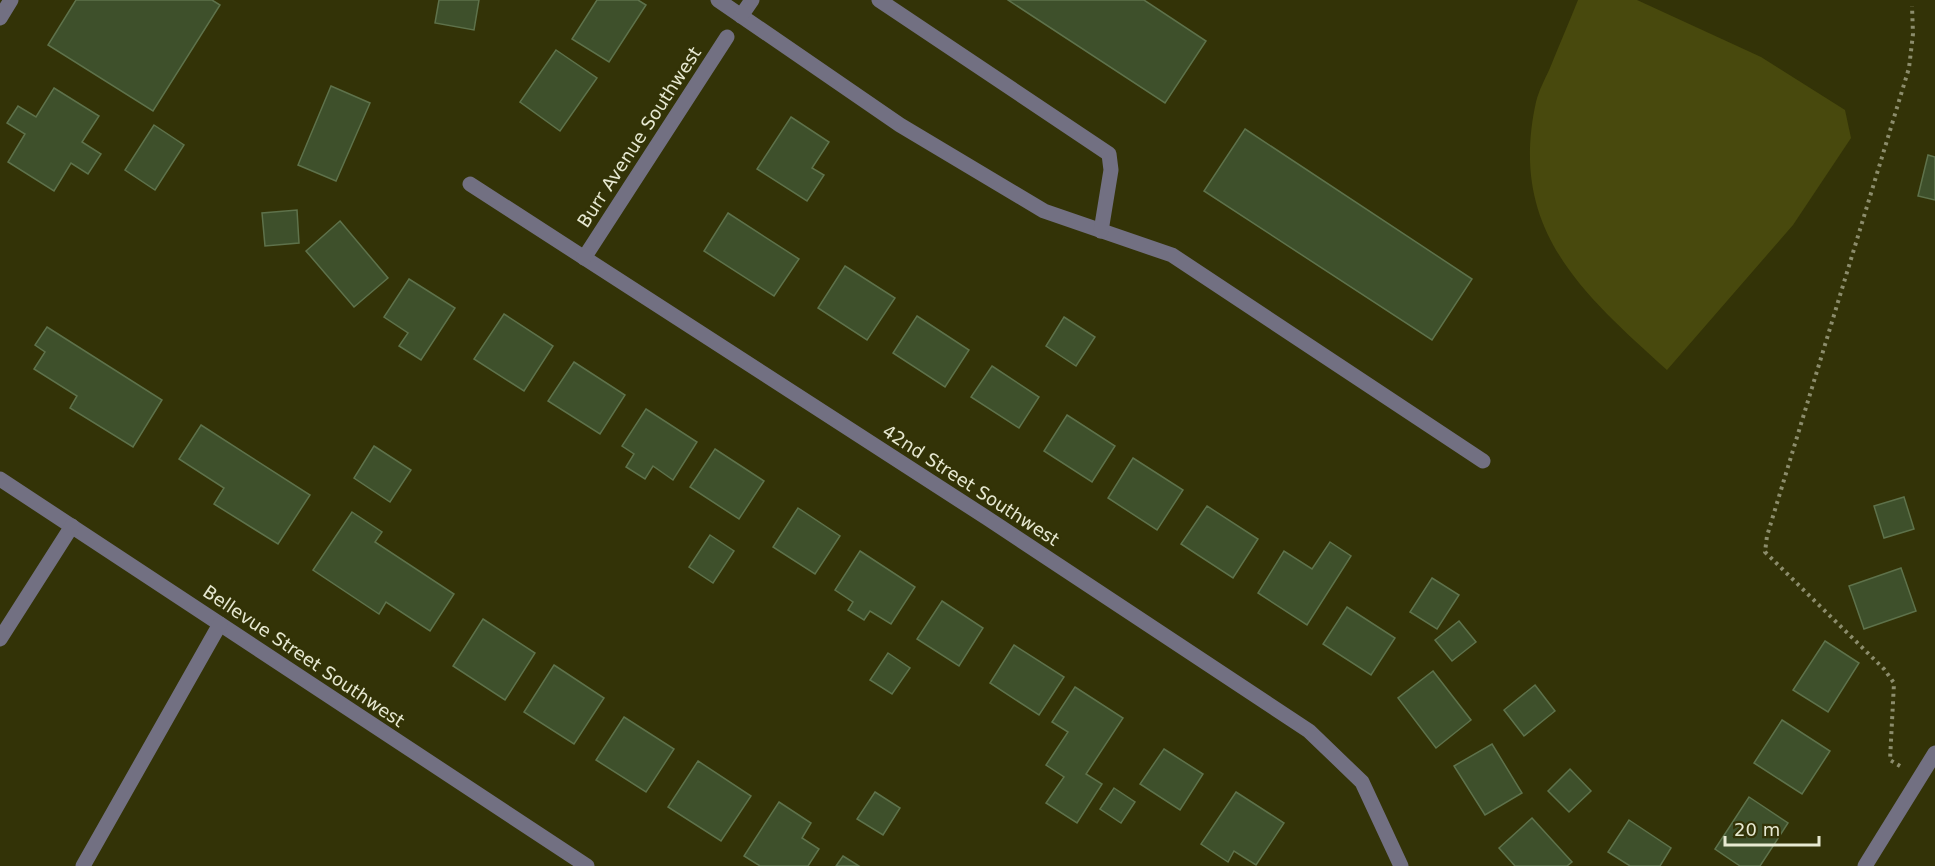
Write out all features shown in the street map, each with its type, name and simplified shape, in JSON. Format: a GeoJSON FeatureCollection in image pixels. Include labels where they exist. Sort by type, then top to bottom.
{"type":"FeatureCollection","features":[{"type":"Feature","properties":{"kind":"street"},"geometry":{"type":"LineString","coordinates":[[0,18],[11,0]]}},
{"type":"Feature","properties":{"kind":"street"},"geometry":{"type":"LineString","coordinates":[[718,0],[900,125],[1044,211],[1172,255],[1483,461]]}},
{"type":"Feature","properties":{"kind":"street"},"geometry":{"type":"LineString","coordinates":[[741,16],[752,0]]}},
{"type":"Feature","properties":{"kind":"street"},"geometry":{"type":"LineString","coordinates":[[879,0],[1109,154],[1111,170],[1101,231]]}},
{"type":"Feature","properties":{"kind":"street","name":"Burr Avenue Southwest"},"geometry":{"type":"LineString","coordinates":[[584,258],[727,37]]}},
{"type":"Feature","properties":{"kind":"street","name":"42nd Street Southwest"},"geometry":{"type":"LineString","coordinates":[[470,184],[987,518],[1309,731],[1362,782],[1401,866]]}},
{"type":"Feature","properties":{"kind":"street","name":"Bellevue Street Southwest"},"geometry":{"type":"LineString","coordinates":[[0,479],[587,866]]}},
{"type":"Feature","properties":{"kind":"street"},"geometry":{"type":"LineString","coordinates":[[0,639],[72,526]]}},
{"type":"Feature","properties":{"kind":"street"},"geometry":{"type":"LineString","coordinates":[[83,866],[220,624]]}},
{"type":"Feature","properties":{"kind":"street"},"geometry":{"type":"LineString","coordinates":[[1866,866],[1935,753]]}},
{"type":"Feature","properties":{"kind":"path"},"geometry":{"type":"LineString","coordinates":[[1912,6],[1913,34],[1909,68],[1767,536],[1765,552],[1884,669],[1894,683],[1890,760],[1921,779]]}},
{"type":"Feature","properties":{"kind":"shaded area"},"geometry":{"type":"Polygon","coordinates":[[[1578,0],[1637,0],[1761,57],[1845,110],[1851,138],[1793,225],[1667,370],[1606,313],[1580,284],[1559,254],[1542,222],[1533,186],[1530,147],[1536,102],[1578,0]]]}},
{"type":"Feature","properties":{"kind":"building"},"geometry":{"type":"Polygon","coordinates":[[[76,0],[212,0],[220,5],[153,111],[48,45],[76,0]]]}},
{"type":"Feature","properties":{"kind":"building"},"geometry":{"type":"Polygon","coordinates":[[[439,0],[479,0],[474,30],[435,23],[439,0]]]}},
{"type":"Feature","properties":{"kind":"building"},"geometry":{"type":"Polygon","coordinates":[[[597,0],[638,0],[646,5],[609,62],[572,39],[597,0]]]}},
{"type":"Feature","properties":{"kind":"building"},"geometry":{"type":"Polygon","coordinates":[[[1008,0],[1144,0],[1206,41],[1165,103],[1008,0]]]}},
{"type":"Feature","properties":{"kind":"building"},"geometry":{"type":"Polygon","coordinates":[[[556,50],[597,78],[560,131],[520,102],[556,50]]]}},
{"type":"Feature","properties":{"kind":"building"},"geometry":{"type":"Polygon","coordinates":[[[331,86],[370,103],[336,181],[298,165],[331,86]]]}},
{"type":"Feature","properties":{"kind":"building"},"geometry":{"type":"Polygon","coordinates":[[[54,88],[99,116],[82,142],[101,154],[88,174],[71,163],[54,191],[8,162],[25,134],[7,123],[18,106],[36,117],[54,88]]]}},
{"type":"Feature","properties":{"kind":"building"},"geometry":{"type":"Polygon","coordinates":[[[791,117],[829,142],[812,168],[824,175],[807,201],[757,169],[791,117]]]}},
{"type":"Feature","properties":{"kind":"building"},"geometry":{"type":"Polygon","coordinates":[[[154,125],[184,145],[155,190],[125,170],[154,125]]]}},
{"type":"Feature","properties":{"kind":"building"},"geometry":{"type":"Polygon","coordinates":[[[1245,129],[1472,279],[1432,340],[1204,191],[1245,129]]]}},
{"type":"Feature","properties":{"kind":"building"},"geometry":{"type":"Polygon","coordinates":[[[1928,155],[1935,157],[1935,200],[1918,196],[1928,155]]]}},
{"type":"Feature","properties":{"kind":"building"},"geometry":{"type":"Polygon","coordinates":[[[297,210],[299,243],[265,246],[262,213],[297,210]]]}},
{"type":"Feature","properties":{"kind":"building"},"geometry":{"type":"Polygon","coordinates":[[[728,213],[799,259],[774,296],[704,251],[728,213]]]}},
{"type":"Feature","properties":{"kind":"building"},"geometry":{"type":"Polygon","coordinates":[[[340,221],[388,278],[354,307],[306,251],[340,221]]]}},
{"type":"Feature","properties":{"kind":"building"},"geometry":{"type":"Polygon","coordinates":[[[845,266],[895,298],[867,340],[818,308],[845,266]]]}},
{"type":"Feature","properties":{"kind":"building"},"geometry":{"type":"Polygon","coordinates":[[[409,279],[455,308],[421,360],[399,346],[408,333],[384,317],[409,279]]]}},
{"type":"Feature","properties":{"kind":"building"},"geometry":{"type":"Polygon","coordinates":[[[504,314],[553,346],[524,391],[474,359],[504,314]]]}},
{"type":"Feature","properties":{"kind":"building"},"geometry":{"type":"Polygon","coordinates":[[[917,316],[969,350],[945,387],[893,353],[917,316]]]}},
{"type":"Feature","properties":{"kind":"building"},"geometry":{"type":"Polygon","coordinates":[[[1064,317],[1095,337],[1076,366],[1046,346],[1064,317]]]}},
{"type":"Feature","properties":{"kind":"building"},"geometry":{"type":"Polygon","coordinates":[[[47,327],[162,400],[133,447],[70,408],[77,396],[34,369],[45,352],[35,345],[47,327]]]}},
{"type":"Feature","properties":{"kind":"building"},"geometry":{"type":"Polygon","coordinates":[[[574,362],[625,395],[600,434],[548,401],[574,362]]]}},
{"type":"Feature","properties":{"kind":"building"},"geometry":{"type":"Polygon","coordinates":[[[992,366],[1039,397],[1019,428],[971,397],[992,366]]]}},
{"type":"Feature","properties":{"kind":"building"},"geometry":{"type":"Polygon","coordinates":[[[646,409],[697,442],[673,480],[653,466],[645,479],[626,467],[634,454],[622,446],[646,409]]]}},
{"type":"Feature","properties":{"kind":"building"},"geometry":{"type":"Polygon","coordinates":[[[1067,415],[1115,446],[1092,482],[1044,451],[1067,415]]]}},
{"type":"Feature","properties":{"kind":"building"},"geometry":{"type":"Polygon","coordinates":[[[201,425],[310,495],[278,544],[214,504],[224,488],[179,459],[201,425]]]}},
{"type":"Feature","properties":{"kind":"building"},"geometry":{"type":"Polygon","coordinates":[[[374,446],[411,470],[390,502],[354,478],[374,446]]]}},
{"type":"Feature","properties":{"kind":"building"},"geometry":{"type":"Polygon","coordinates":[[[715,449],[764,481],[739,519],[690,487],[715,449]]]}},
{"type":"Feature","properties":{"kind":"building"},"geometry":{"type":"Polygon","coordinates":[[[1133,458],[1183,490],[1157,530],[1108,498],[1133,458]]]}},
{"type":"Feature","properties":{"kind":"building"},"geometry":{"type":"Polygon","coordinates":[[[1904,497],[1914,529],[1884,538],[1874,506],[1904,497]]]}},
{"type":"Feature","properties":{"kind":"building"},"geometry":{"type":"Polygon","coordinates":[[[1207,506],[1258,539],[1233,578],[1181,544],[1207,506]]]}},
{"type":"Feature","properties":{"kind":"building"},"geometry":{"type":"Polygon","coordinates":[[[798,508],[840,536],[815,574],[773,547],[798,508]]]}},
{"type":"Feature","properties":{"kind":"building"},"geometry":{"type":"Polygon","coordinates":[[[352,512],[382,532],[375,542],[454,594],[430,631],[386,602],[379,614],[313,570],[352,512]]]}},
{"type":"Feature","properties":{"kind":"building"},"geometry":{"type":"Polygon","coordinates":[[[710,535],[734,551],[713,583],[689,567],[710,535]]]}},
{"type":"Feature","properties":{"kind":"building"},"geometry":{"type":"Polygon","coordinates":[[[1330,542],[1351,556],[1307,625],[1258,593],[1284,551],[1312,569],[1330,542]]]}},
{"type":"Feature","properties":{"kind":"building"},"geometry":{"type":"Polygon","coordinates":[[[860,551],[915,587],[891,624],[870,611],[864,620],[848,610],[853,602],[835,590],[860,551]]]}},
{"type":"Feature","properties":{"kind":"building"},"geometry":{"type":"Polygon","coordinates":[[[1901,568],[1916,611],[1864,629],[1849,586],[1901,568]]]}},
{"type":"Feature","properties":{"kind":"building"},"geometry":{"type":"Polygon","coordinates":[[[1432,578],[1459,595],[1437,629],[1410,612],[1432,578]]]}},
{"type":"Feature","properties":{"kind":"building"},"geometry":{"type":"Polygon","coordinates":[[[942,601],[983,628],[959,666],[917,639],[942,601]]]}},
{"type":"Feature","properties":{"kind":"building"},"geometry":{"type":"Polygon","coordinates":[[[1347,607],[1395,638],[1371,675],[1323,644],[1347,607]]]}},
{"type":"Feature","properties":{"kind":"building"},"geometry":{"type":"Polygon","coordinates":[[[483,619],[535,653],[505,700],[453,666],[483,619]]]}},
{"type":"Feature","properties":{"kind":"building"},"geometry":{"type":"Polygon","coordinates":[[[1459,621],[1476,642],[1452,661],[1435,640],[1459,621]]]}},
{"type":"Feature","properties":{"kind":"building"},"geometry":{"type":"Polygon","coordinates":[[[1825,641],[1859,663],[1828,712],[1793,690],[1825,641]]]}},
{"type":"Feature","properties":{"kind":"building"},"geometry":{"type":"Polygon","coordinates":[[[1014,645],[1064,677],[1039,715],[990,683],[1014,645]]]}},
{"type":"Feature","properties":{"kind":"building"},"geometry":{"type":"Polygon","coordinates":[[[888,653],[910,668],[892,694],[870,680],[888,653]]]}},
{"type":"Feature","properties":{"kind":"building"},"geometry":{"type":"Polygon","coordinates":[[[554,665],[604,698],[574,744],[524,712],[554,665]]]}},
{"type":"Feature","properties":{"kind":"building"},"geometry":{"type":"Polygon","coordinates":[[[1433,671],[1471,720],[1436,748],[1398,698],[1433,671]]]}},
{"type":"Feature","properties":{"kind":"building"},"geometry":{"type":"Polygon","coordinates":[[[1535,685],[1555,711],[1524,736],[1504,710],[1535,685]]]}},
{"type":"Feature","properties":{"kind":"building"},"geometry":{"type":"Polygon","coordinates":[[[1075,687],[1123,718],[1086,774],[1102,784],[1077,823],[1046,803],[1064,777],[1046,765],[1068,732],[1052,722],[1075,687]]]}},
{"type":"Feature","properties":{"kind":"building"},"geometry":{"type":"Polygon","coordinates":[[[624,717],[674,749],[646,792],[596,760],[624,717]]]}},
{"type":"Feature","properties":{"kind":"building"},"geometry":{"type":"Polygon","coordinates":[[[1782,720],[1830,751],[1802,794],[1754,763],[1782,720]]]}},
{"type":"Feature","properties":{"kind":"building"},"geometry":{"type":"Polygon","coordinates":[[[1492,744],[1522,793],[1485,815],[1454,766],[1492,744]]]}},
{"type":"Feature","properties":{"kind":"building"},"geometry":{"type":"Polygon","coordinates":[[[1164,749],[1203,774],[1180,810],[1140,784],[1164,749]]]}},
{"type":"Feature","properties":{"kind":"building"},"geometry":{"type":"Polygon","coordinates":[[[698,761],[751,796],[721,841],[668,807],[698,761]]]}},
{"type":"Feature","properties":{"kind":"building"},"geometry":{"type":"Polygon","coordinates":[[[1570,769],[1591,791],[1569,812],[1548,791],[1570,769]]]}},
{"type":"Feature","properties":{"kind":"building"},"geometry":{"type":"Polygon","coordinates":[[[1114,788],[1135,802],[1121,823],[1100,809],[1114,788]]]}},
{"type":"Feature","properties":{"kind":"building"},"geometry":{"type":"Polygon","coordinates":[[[875,792],[900,808],[883,835],[857,819],[875,792]]]}},
{"type":"Feature","properties":{"kind":"building"},"geometry":{"type":"Polygon","coordinates":[[[1236,792],[1284,823],[1256,865],[1234,851],[1228,862],[1201,844],[1236,792]]]}},
{"type":"Feature","properties":{"kind":"building"},"geometry":{"type":"Polygon","coordinates":[[[1749,797],[1788,823],[1760,866],[1740,866],[1715,849],[1749,797]]]}},
{"type":"Feature","properties":{"kind":"building"},"geometry":{"type":"Polygon","coordinates":[[[779,802],[811,823],[802,838],[819,849],[808,866],[760,866],[744,856],[779,802]]]}},
{"type":"Feature","properties":{"kind":"building"},"geometry":{"type":"Polygon","coordinates":[[[1532,818],[1572,862],[1567,866],[1515,866],[1499,848],[1532,818]]]}},
{"type":"Feature","properties":{"kind":"building"},"geometry":{"type":"Polygon","coordinates":[[[1629,820],[1671,848],[1660,866],[1630,866],[1608,852],[1629,820]]]}},
{"type":"Feature","properties":{"kind":"building"},"geometry":{"type":"Polygon","coordinates":[[[843,856],[859,866],[836,866],[843,856]]]}}]}
